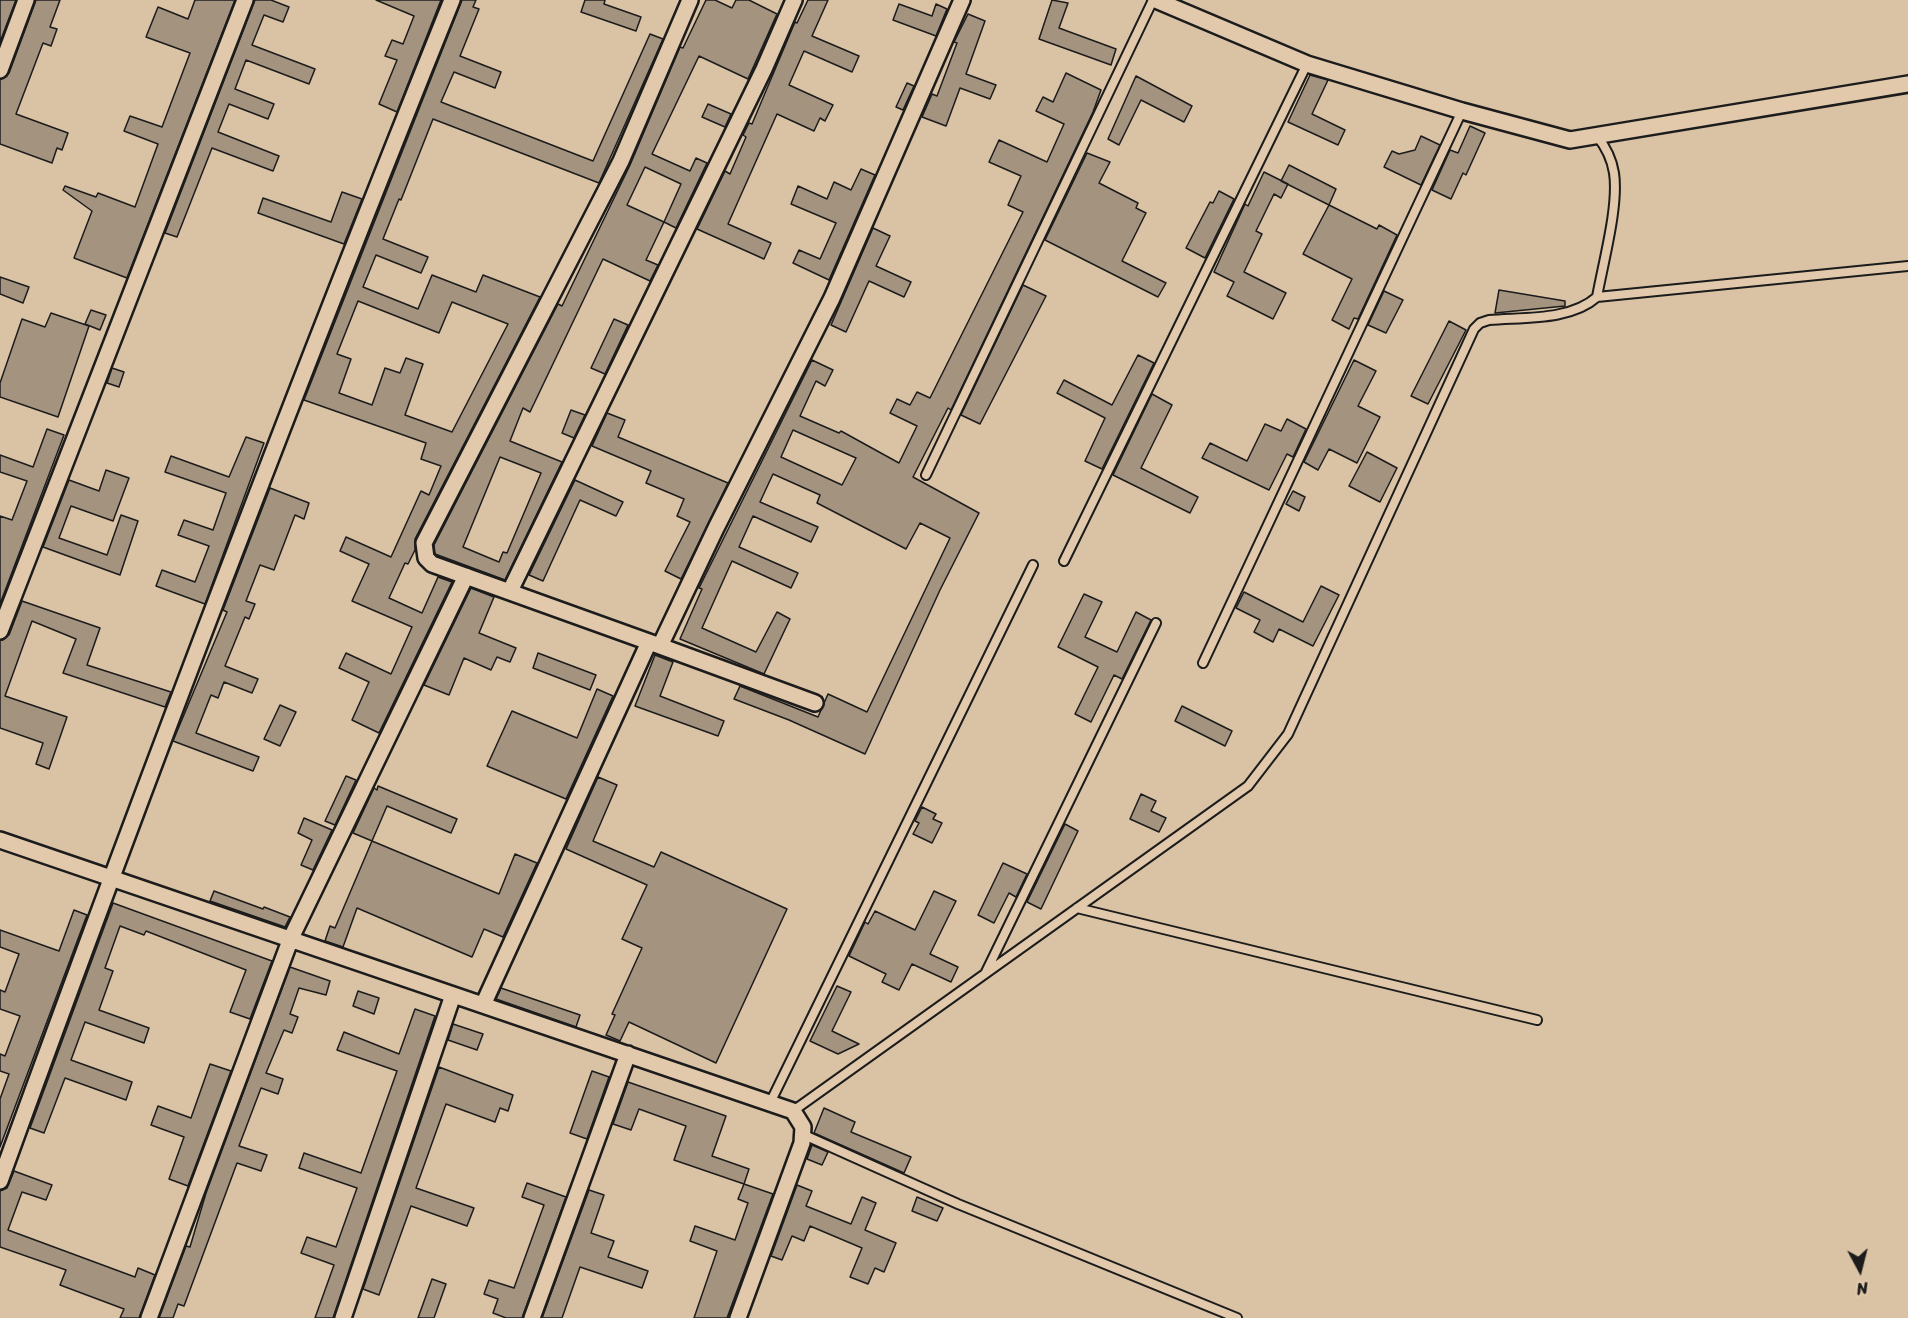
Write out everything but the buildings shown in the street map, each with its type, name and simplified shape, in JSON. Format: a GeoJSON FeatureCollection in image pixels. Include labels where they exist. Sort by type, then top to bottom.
{"type":"FeatureCollection","features":[{"type":"Feature","properties":{"kind":"street"},"geometry":{"type":"LineString","coordinates":[[0,70],[26,0]]}},
{"type":"Feature","properties":{"kind":"street"},"geometry":{"type":"LineString","coordinates":[[0,631],[245,0]]}},
{"type":"Feature","properties":{"kind":"street"},"geometry":{"type":"LineString","coordinates":[[0,1181],[110,877],[322,320],[452,0]]}},
{"type":"Feature","properties":{"kind":"street"},"geometry":{"type":"LineString","coordinates":[[690,0],[621,161],[426,538],[424,550],[426,558],[432,564],[814,703]]}},
{"type":"Feature","properties":{"kind":"street"},"geometry":{"type":"LineString","coordinates":[[510,591],[764,69],[794,0]]}},
{"type":"Feature","properties":{"kind":"street"},"geometry":{"type":"LineString","coordinates":[[483,1005],[655,644],[832,298],[962,0]]}},
{"type":"Feature","properties":{"kind":"street"},"geometry":{"type":"LineString","coordinates":[[1155,0],[1308,64],[1462,111],[1570,140],[1908,84]]}},
{"type":"Feature","properties":{"kind":"street"},"geometry":{"type":"LineString","coordinates":[[149,1318],[291,938],[466,576]]}},
{"type":"Feature","properties":{"kind":"street"},"geometry":{"type":"LineString","coordinates":[[0,840],[793,1111],[803,1127],[802,1134],[738,1318]]}},
{"type":"Feature","properties":{"kind":"street"},"geometry":{"type":"LineString","coordinates":[[343,1318],[453,995]]}},
{"type":"Feature","properties":{"kind":"street"},"geometry":{"type":"LineString","coordinates":[[532,1318],[628,1054]]}},
{"type":"Feature","properties":{"kind":"lane"},"geometry":{"type":"LineString","coordinates":[[926,475],[1155,0]]}},
{"type":"Feature","properties":{"kind":"lane"},"geometry":{"type":"LineString","coordinates":[[1064,561],[1308,64]]}},
{"type":"Feature","properties":{"kind":"lane"},"geometry":{"type":"LineString","coordinates":[[1203,663],[1462,111]]}},
{"type":"Feature","properties":{"kind":"lane"},"geometry":{"type":"LineString","coordinates":[[1597,136],[1605,147],[1614,172],[1614,198],[1597,297]]}},
{"type":"Feature","properties":{"kind":"lane"},"geometry":{"type":"LineString","coordinates":[[793,1111],[1248,786],[1288,734],[1474,329],[1480,323],[1489,320],[1572,312],[1586,306],[1597,297],[1908,266]]}},
{"type":"Feature","properties":{"kind":"lane"},"geometry":{"type":"LineString","coordinates":[[770,1103],[1033,565]]}},
{"type":"Feature","properties":{"kind":"lane"},"geometry":{"type":"LineString","coordinates":[[985,974],[1156,623]]}},
{"type":"Feature","properties":{"kind":"lane"},"geometry":{"type":"LineString","coordinates":[[1077,908],[1538,1020]]}},
{"type":"Feature","properties":{"kind":"lane"},"geometry":{"type":"LineString","coordinates":[[802,1134],[958,1204],[1237,1318]]}}]}
